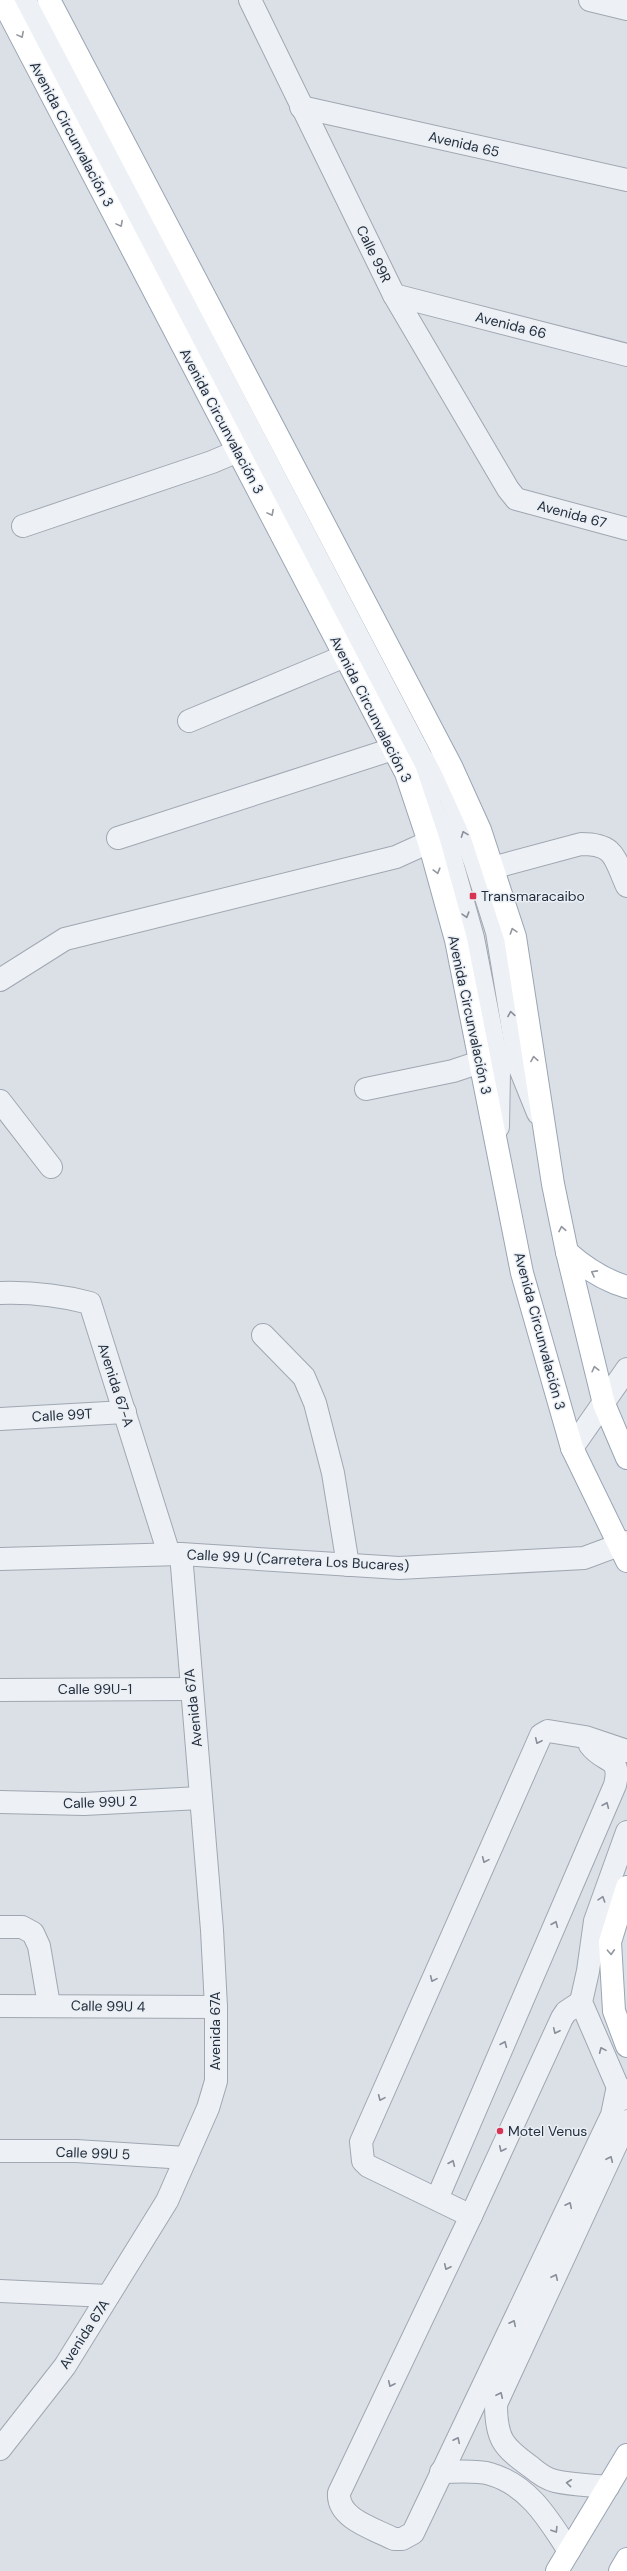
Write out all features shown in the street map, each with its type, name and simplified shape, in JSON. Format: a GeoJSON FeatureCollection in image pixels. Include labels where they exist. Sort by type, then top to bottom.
{"type":"FeatureCollection","features":[{"type":"Feature","properties":{"kind":"main road"},"geometry":{"type":"LineString","coordinates":[[49,0],[451,766],[480,830],[515,938],[545,1131],[566,1252],[604,1404],[627,1458]]}},
{"type":"Feature","properties":{"kind":"main road","name":"Avenida Circunvalación 3"},"geometry":{"type":"LineString","coordinates":[[8,4],[406,773],[429,842],[456,940],[522,1274],[572,1448],[624,1550],[627,1576]]}},
{"type":"Feature","properties":{"kind":"main road"},"geometry":{"type":"LineString","coordinates":[[566,1252],[586,1269],[614,1283],[627,1287]]}},
{"type":"Feature","properties":{"kind":"main road"},"geometry":{"type":"LineString","coordinates":[[627,1887],[610,1942],[614,2011],[627,2046]]}},
{"type":"Feature","properties":{"kind":"main road"},"geometry":{"type":"LineString","coordinates":[[557,2571],[627,2454]]}},
{"type":"Feature","properties":{"kind":"main road"},"geometry":{"type":"LineString","coordinates":[[620,2571],[627,2559]]}},
{"type":"Feature","properties":{"kind":"street","name":"Calle 99R"},"geometry":{"type":"LineString","coordinates":[[250,0],[394,295],[503,481],[516,499]]}},
{"type":"Feature","properties":{"kind":"street"},"geometry":{"type":"LineString","coordinates":[[590,0],[627,9]]}},
{"type":"Feature","properties":{"kind":"street"},"geometry":{"type":"LineString","coordinates":[[8,4],[421,757],[450,795],[475,862],[497,932],[519,1066],[545,1131]]}},
{"type":"Feature","properties":{"kind":"street","name":"Avenida 65"},"geometry":{"type":"LineString","coordinates":[[301,107],[627,180]]}},
{"type":"Feature","properties":{"kind":"street","name":"Avenida 66"},"geometry":{"type":"LineString","coordinates":[[394,295],[627,355]]}},
{"type":"Feature","properties":{"kind":"street"},"geometry":{"type":"LineString","coordinates":[[23,526],[212,462],[238,451]]}},
{"type":"Feature","properties":{"kind":"street","name":"Avenida 67"},"geometry":{"type":"LineString","coordinates":[[516,499],[627,529]]}},
{"type":"Feature","properties":{"kind":"street"},"geometry":{"type":"LineString","coordinates":[[189,721],[345,656]]}},
{"type":"Feature","properties":{"kind":"street"},"geometry":{"type":"LineString","coordinates":[[118,838],[394,749]]}},
{"type":"Feature","properties":{"kind":"street"},"geometry":{"type":"LineString","coordinates":[[421,757],[429,801],[449,852],[473,938],[498,1065],[497,1149]]}},
{"type":"Feature","properties":{"kind":"street"},"geometry":{"type":"LineString","coordinates":[[0,980],[65,939],[396,857],[429,842]]}},
{"type":"Feature","properties":{"kind":"street"},"geometry":{"type":"LineString","coordinates":[[492,868],[581,844],[595,844],[606,847],[612,853],[627,886]]}},
{"type":"Feature","properties":{"kind":"street"},"geometry":{"type":"LineString","coordinates":[[366,1089],[453,1071],[480,1062]]}},
{"type":"Feature","properties":{"kind":"street"},"geometry":{"type":"LineString","coordinates":[[0,1101],[51,1166]]}},
{"type":"Feature","properties":{"kind":"street","name":"Avenida 67-A"},"geometry":{"type":"LineString","coordinates":[[0,1293],[31,1292],[66,1297],[90,1303],[124,1412],[175,1554]]}},
{"type":"Feature","properties":{"kind":"street"},"geometry":{"type":"LineString","coordinates":[[263,1335],[304,1377],[315,1403],[333,1474],[348,1565]]}},
{"type":"Feature","properties":{"kind":"street"},"geometry":{"type":"LineString","coordinates":[[572,1448],[627,1369]]}},
{"type":"Feature","properties":{"kind":"street","name":"Calle 99T"},"geometry":{"type":"LineString","coordinates":[[0,1419],[124,1412]]}},
{"type":"Feature","properties":{"kind":"street","name":"Calle 99 U (Carretera Los Bucares)"},"geometry":{"type":"LineString","coordinates":[[0,1559],[175,1554],[399,1568],[584,1558],[624,1550]]}},
{"type":"Feature","properties":{"kind":"street","name":"Avenida 67A"},"geometry":{"type":"LineString","coordinates":[[0,2449],[7,2430],[65,2366],[167,2201],[208,2108],[216,2081],[216,2007],[212,1930],[190,1689],[175,1554]]}},
{"type":"Feature","properties":{"kind":"street","name":"Calle 99U-1"},"geometry":{"type":"LineString","coordinates":[[0,1690],[190,1689]]}},
{"type":"Feature","properties":{"kind":"street"},"geometry":{"type":"LineString","coordinates":[[471,2216],[368,2166],[363,2161],[361,2142],[538,1739],[548,1730],[585,1737],[627,1751]]}},
{"type":"Feature","properties":{"kind":"street"},"geometry":{"type":"LineString","coordinates":[[437,2199],[615,1785],[617,1767],[614,1763],[596,1753],[585,1737]]}},
{"type":"Feature","properties":{"kind":"street","name":"Calle 99U 2"},"geometry":{"type":"LineString","coordinates":[[0,1802],[84,1804],[200,1798]]}},
{"type":"Feature","properties":{"kind":"street"},"geometry":{"type":"LineString","coordinates":[[627,1832],[594,1921],[588,1971],[581,2002],[627,2108]]}},
{"type":"Feature","properties":{"kind":"street"},"geometry":{"type":"LineString","coordinates":[[0,1927],[22,1927],[33,1933],[39,1946],[49,2005]]}},
{"type":"Feature","properties":{"kind":"street"},"geometry":{"type":"LineString","coordinates":[[581,2002],[566,2012],[562,2018],[471,2216],[339,2493],[338,2502],[345,2513],[394,2539],[402,2539],[413,2533],[612,2115],[618,2086]]}},
{"type":"Feature","properties":{"kind":"street","name":"Calle 99U 4"},"geometry":{"type":"LineString","coordinates":[[0,2006],[49,2005],[216,2007]]}},
{"type":"Feature","properties":{"kind":"street"},"geometry":{"type":"LineString","coordinates":[[608,2487],[554,2481],[544,2477],[515,2455],[502,2442],[496,2425],[496,2404],[627,2121]]}},
{"type":"Feature","properties":{"kind":"street","name":"Calle 99U 5"},"geometry":{"type":"LineString","coordinates":[[0,2151],[76,2151],[186,2158]]}},
{"type":"Feature","properties":{"kind":"street"},"geometry":{"type":"LineString","coordinates":[[0,2291],[108,2296]]}},
{"type":"Feature","properties":{"kind":"street"},"geometry":{"type":"LineString","coordinates":[[501,2479],[515,2455]]}},
{"type":"Feature","properties":{"kind":"street"},"geometry":{"type":"LineString","coordinates":[[441,2472],[489,2473],[501,2479],[535,2501],[569,2551]]}},
{"type":"Feature","properties":{"kind":"place","name":"Transmaracaibo"},"geometry":{"type":"Point","coordinates":[473,896]}},
{"type":"Feature","properties":{"kind":"place","name":"Motel Venus"},"geometry":{"type":"Point","coordinates":[500,2131]}}]}
